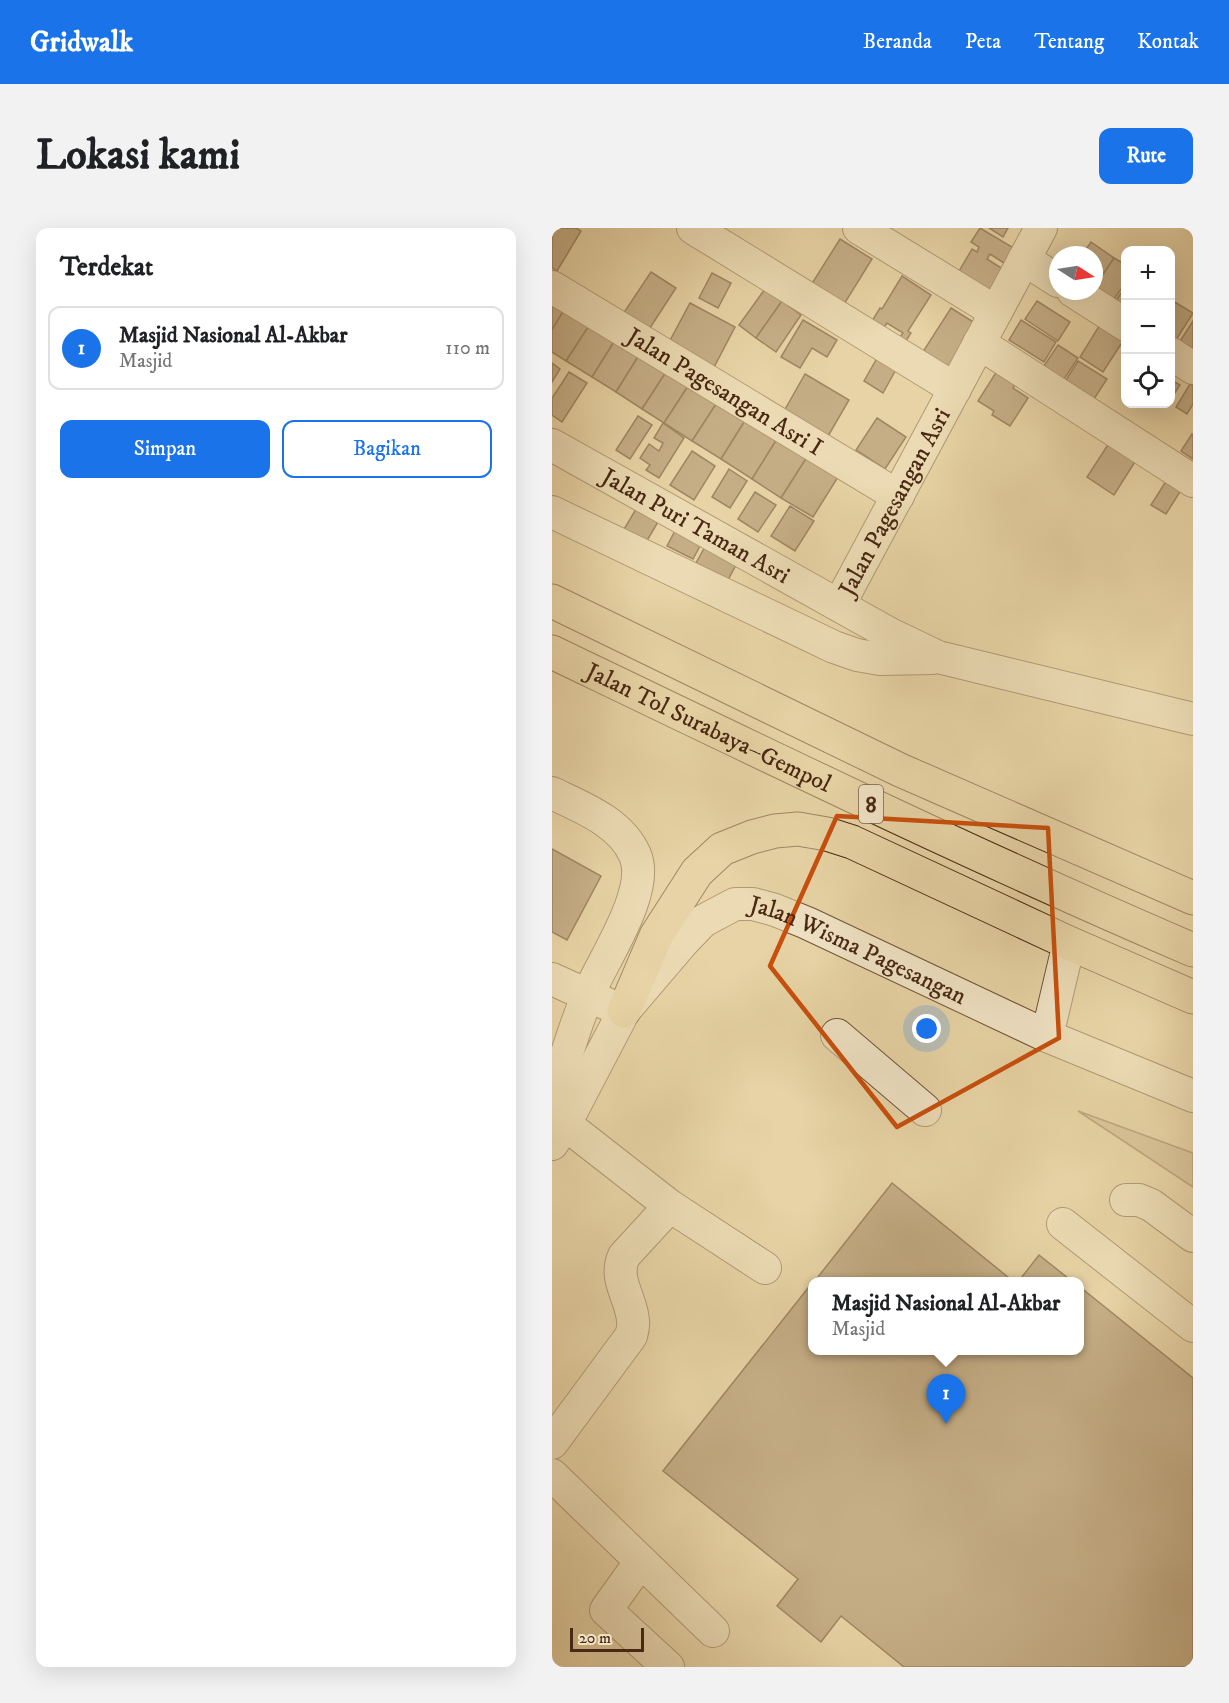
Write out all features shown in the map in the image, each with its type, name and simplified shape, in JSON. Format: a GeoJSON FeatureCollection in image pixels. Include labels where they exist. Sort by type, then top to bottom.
{"type":"FeatureCollection","features":[{"type":"Feature","properties":{"kind":"highway","name":"Jalan Tol Surabaya–Gempol"},"geometry":{"type":"LineString","coordinates":[[552,601],[900,770],[1193,898]]}},
{"type":"Feature","properties":{"kind":"highway","name":"Jalan Tol Surabaya–Gempol"},"geometry":{"type":"LineString","coordinates":[[552,652],[1002,866],[1193,950]]}},
{"type":"Feature","properties":{"kind":"highway"},"geometry":{"type":"LineString","coordinates":[[624,1011],[656,936],[697,872],[722,849],[752,837],[775,831],[798,829],[852,842],[1069,944],[1193,997]]}},
{"type":"Feature","properties":{"kind":"street"},"geometry":{"type":"LineString","coordinates":[[693,228],[955,389]]}},
{"type":"Feature","properties":{"kind":"street"},"geometry":{"type":"LineString","coordinates":[[859,228],[996,312]]}},
{"type":"Feature","properties":{"kind":"street","name":"Jalan Pagesangan Asri"},"geometry":{"type":"LineString","coordinates":[[1041,228],[839,605],[890,634],[938,657],[1193,719]]}},
{"type":"Feature","properties":{"kind":"street"},"geometry":{"type":"LineString","coordinates":[[1024,259],[1049,275]]}},
{"type":"Feature","properties":{"kind":"street","name":"Jalan Pagesangan Asri I"},"geometry":{"type":"LineString","coordinates":[[552,287],[898,496]]}},
{"type":"Feature","properties":{"kind":"street"},"geometry":{"type":"LineString","coordinates":[[1087,300],[1121,322]]}},
{"type":"Feature","properties":{"kind":"street"},"geometry":{"type":"LineString","coordinates":[[980,343],[1193,481]]}},
{"type":"Feature","properties":{"kind":"street"},"geometry":{"type":"LineString","coordinates":[[1172,354],[1193,368]]}},
{"type":"Feature","properties":{"kind":"street","name":"Jalan Puri Taman Asri"},"geometry":{"type":"LineString","coordinates":[[552,445],[839,605]]}},
{"type":"Feature","properties":{"kind":"street"},"geometry":{"type":"LineString","coordinates":[[552,512],[857,656],[880,659],[938,657]]}},
{"type":"Feature","properties":{"kind":"street"},"geometry":{"type":"LineString","coordinates":[[552,793],[604,818],[635,855],[638,879],[628,915],[587,996],[556,1122],[670,1206],[765,1268]]}},
{"type":"Feature","properties":{"kind":"street","name":"Jalan Wisma Pagesangan"},"geometry":{"type":"LineString","coordinates":[[556,1122],[624,1011],[703,921],[735,904],[753,904],[775,909],[1047,1036],[1193,1096]]}},
{"type":"Feature","properties":{"kind":"street"},"geometry":{"type":"LineString","coordinates":[[1047,1036],[1069,944]]}},
{"type":"Feature","properties":{"kind":"street"},"geometry":{"type":"LineString","coordinates":[[552,979],[624,1011]]}},
{"type":"Feature","properties":{"kind":"street"},"geometry":{"type":"LineString","coordinates":[[837,1035],[926,1110]]}},
{"type":"Feature","properties":{"kind":"street"},"geometry":{"type":"LineString","coordinates":[[1126,1200],[1139,1200],[1151,1205],[1193,1236]]}},
{"type":"Feature","properties":{"kind":"street"},"geometry":{"type":"LineString","coordinates":[[552,1443],[631,1336],[633,1322],[620,1273],[620,1264],[624,1256],[670,1206]]}},
{"type":"Feature","properties":{"kind":"street"},"geometry":{"type":"LineString","coordinates":[[1063,1224],[1193,1326]]}},
{"type":"Feature","properties":{"kind":"street"},"geometry":{"type":"LineString","coordinates":[[552,1474],[713,1631]]}},
{"type":"Feature","properties":{"kind":"street"},"geometry":{"type":"LineString","coordinates":[[641,1562],[606,1610],[668,1667]]}},
{"type":"Feature","properties":{"kind":"highlighted area"},"geometry":{"type":"Polygon","coordinates":[[[837,816],[1048,828],[1059,1038],[897,1127],[770,966],[837,816]]]}},
{"type":"Feature","properties":{"kind":"shaded area"},"geometry":{"type":"Polygon","coordinates":[[[1078,1111],[1193,1153],[1193,1187],[1078,1111]]]}},
{"type":"Feature","properties":{"kind":"building"},"geometry":{"type":"Polygon","coordinates":[[[553,228],[576,228],[581,231],[557,271],[552,268],[553,228]]]}},
{"type":"Feature","properties":{"kind":"building"},"geometry":{"type":"Polygon","coordinates":[[[980,228],[1017,250],[1007,265],[990,254],[987,259],[1003,269],[990,301],[955,278],[972,249],[977,252],[979,247],[971,242],[980,228]]]}},
{"type":"Feature","properties":{"kind":"building"},"geometry":{"type":"Polygon","coordinates":[[[989,228],[1008,228],[1003,237],[989,228]]]}},
{"type":"Feature","properties":{"kind":"building"},"geometry":{"type":"Polygon","coordinates":[[[840,239],[872,259],[838,314],[806,293],[840,239]]]}},
{"type":"Feature","properties":{"kind":"building"},"geometry":{"type":"Polygon","coordinates":[[[1103,250],[1114,258],[1103,274],[1103,250]]]}},
{"type":"Feature","properties":{"kind":"building"},"geometry":{"type":"Polygon","coordinates":[[[1114,258],[1121,262],[1121,289],[1112,302],[1103,295],[1103,274],[1114,258]]]}},
{"type":"Feature","properties":{"kind":"building"},"geometry":{"type":"Polygon","coordinates":[[[651,272],[676,288],[648,331],[623,314],[651,272]]]}},
{"type":"Feature","properties":{"kind":"building"},"geometry":{"type":"Polygon","coordinates":[[[712,273],[731,283],[718,308],[699,298],[712,273]]]}},
{"type":"Feature","properties":{"kind":"building"},"geometry":{"type":"Polygon","coordinates":[[[902,276],[931,295],[908,331],[911,333],[904,344],[898,340],[903,333],[887,323],[883,329],[872,321],[902,276]]]}},
{"type":"Feature","properties":{"kind":"building"},"geometry":{"type":"Polygon","coordinates":[[[765,289],[782,301],[756,338],[739,325],[765,289]]]}},
{"type":"Feature","properties":{"kind":"building"},"geometry":{"type":"Polygon","coordinates":[[[1121,293],[1121,312],[1112,306],[1121,293]]]}},
{"type":"Feature","properties":{"kind":"building"},"geometry":{"type":"Polygon","coordinates":[[[552,296],[567,305],[552,330],[552,296]]]}},
{"type":"Feature","properties":{"kind":"building"},"geometry":{"type":"Polygon","coordinates":[[[782,301],[801,315],[776,352],[756,338],[782,301]]]}},
{"type":"Feature","properties":{"kind":"building"},"geometry":{"type":"Polygon","coordinates":[[[1037,301],[1070,322],[1058,341],[1025,319],[1037,301]]]}},
{"type":"Feature","properties":{"kind":"building"},"geometry":{"type":"Polygon","coordinates":[[[1175,302],[1193,313],[1175,340],[1175,302]]]}},
{"type":"Feature","properties":{"kind":"building"},"geometry":{"type":"Polygon","coordinates":[[[690,303],[735,327],[712,371],[667,346],[690,303]]]}},
{"type":"Feature","properties":{"kind":"building"},"geometry":{"type":"Polygon","coordinates":[[[567,305],[592,321],[566,361],[552,352],[552,330],[567,305]]]}},
{"type":"Feature","properties":{"kind":"building"},"geometry":{"type":"Polygon","coordinates":[[[951,308],[975,323],[944,374],[919,358],[951,308]]]}},
{"type":"Feature","properties":{"kind":"building"},"geometry":{"type":"Polygon","coordinates":[[[803,320],[837,340],[827,357],[812,348],[800,368],[781,357],[803,320]]]}},
{"type":"Feature","properties":{"kind":"building"},"geometry":{"type":"Polygon","coordinates":[[[1021,320],[1056,342],[1044,362],[1009,340],[1021,320]]]}},
{"type":"Feature","properties":{"kind":"building"},"geometry":{"type":"Polygon","coordinates":[[[592,321],[617,337],[592,377],[566,361],[592,321]]]}},
{"type":"Feature","properties":{"kind":"building"},"geometry":{"type":"Polygon","coordinates":[[[1193,321],[1193,357],[1177,346],[1193,321]]]}},
{"type":"Feature","properties":{"kind":"building"},"geometry":{"type":"Polygon","coordinates":[[[1101,323],[1121,336],[1121,344],[1103,372],[1080,357],[1101,323]]]}},
{"type":"Feature","properties":{"kind":"building"},"geometry":{"type":"Polygon","coordinates":[[[617,337],[641,352],[616,392],[592,377],[617,337]]]}},
{"type":"Feature","properties":{"kind":"building"},"geometry":{"type":"Polygon","coordinates":[[[1058,345],[1078,358],[1062,382],[1042,369],[1058,345]]]}},
{"type":"Feature","properties":{"kind":"building"},"geometry":{"type":"Polygon","coordinates":[[[641,352],[668,369],[642,409],[616,392],[641,352]]]}},
{"type":"Feature","properties":{"kind":"building"},"geometry":{"type":"Polygon","coordinates":[[[880,353],[899,364],[883,393],[864,381],[880,353]]]}},
{"type":"Feature","properties":{"kind":"building"},"geometry":{"type":"Polygon","coordinates":[[[1078,361],[1107,379],[1094,399],[1066,380],[1078,361]]]}},
{"type":"Feature","properties":{"kind":"building"},"geometry":{"type":"Polygon","coordinates":[[[552,363],[560,369],[552,382],[552,363]]]}},
{"type":"Feature","properties":{"kind":"building"},"geometry":{"type":"Polygon","coordinates":[[[668,369],[690,383],[664,423],[642,409],[668,369]]]}},
{"type":"Feature","properties":{"kind":"building"},"geometry":{"type":"Polygon","coordinates":[[[997,371],[1016,383],[1013,388],[1028,398],[1010,426],[992,415],[994,411],[978,401],[997,371]]]}},
{"type":"Feature","properties":{"kind":"building"},"geometry":{"type":"Polygon","coordinates":[[[569,372],[587,383],[562,422],[552,415],[552,398],[569,372]]]}},
{"type":"Feature","properties":{"kind":"building"},"geometry":{"type":"Polygon","coordinates":[[[805,374],[849,400],[827,438],[783,413],[805,374]]]}},
{"type":"Feature","properties":{"kind":"building"},"geometry":{"type":"Polygon","coordinates":[[[1175,382],[1180,385],[1175,392],[1175,382]]]}},
{"type":"Feature","properties":{"kind":"building"},"geometry":{"type":"Polygon","coordinates":[[[690,383],[718,401],[692,441],[664,423],[690,383]]]}},
{"type":"Feature","properties":{"kind":"building"},"geometry":{"type":"Polygon","coordinates":[[[1190,384],[1193,386],[1193,404],[1187,414],[1176,407],[1190,384]]]}},
{"type":"Feature","properties":{"kind":"building"},"geometry":{"type":"Polygon","coordinates":[[[718,401],[746,419],[721,459],[692,441],[718,401]]]}},
{"type":"Feature","properties":{"kind":"building"},"geometry":{"type":"Polygon","coordinates":[[[638,416],[652,425],[630,459],[616,450],[638,416]]]}},
{"type":"Feature","properties":{"kind":"building"},"geometry":{"type":"Polygon","coordinates":[[[877,418],[906,437],[885,469],[856,450],[877,418]]]}},
{"type":"Feature","properties":{"kind":"building"},"geometry":{"type":"Polygon","coordinates":[[[746,419],[777,439],[752,479],[721,459],[746,419]]]}},
{"type":"Feature","properties":{"kind":"building"},"geometry":{"type":"Polygon","coordinates":[[[663,423],[684,438],[659,478],[646,470],[650,465],[640,458],[649,444],[659,451],[663,443],[654,438],[663,423]]]}},
{"type":"Feature","properties":{"kind":"building"},"geometry":{"type":"Polygon","coordinates":[[[1193,435],[1193,459],[1181,451],[1193,435]]]}},
{"type":"Feature","properties":{"kind":"building"},"geometry":{"type":"Polygon","coordinates":[[[777,439],[807,457],[781,498],[752,479],[777,439]]]}},
{"type":"Feature","properties":{"kind":"building"},"geometry":{"type":"Polygon","coordinates":[[[1111,440],[1138,457],[1114,495],[1087,477],[1111,440]]]}},
{"type":"Feature","properties":{"kind":"building"},"geometry":{"type":"Polygon","coordinates":[[[692,451],[715,466],[694,500],[670,485],[692,451]]]}},
{"type":"Feature","properties":{"kind":"building"},"geometry":{"type":"Polygon","coordinates":[[[807,457],[838,477],[813,517],[781,498],[807,457]]]}},
{"type":"Feature","properties":{"kind":"building"},"geometry":{"type":"Polygon","coordinates":[[[729,469],[747,481],[730,508],[712,497],[729,469]]]}},
{"type":"Feature","properties":{"kind":"building"},"geometry":{"type":"Polygon","coordinates":[[[1168,478],[1183,487],[1166,514],[1151,505],[1168,478]]]}},
{"type":"Feature","properties":{"kind":"building"},"geometry":{"type":"Polygon","coordinates":[[[755,492],[776,505],[758,532],[738,519],[755,492]]]}},
{"type":"Feature","properties":{"kind":"building"},"geometry":{"type":"Polygon","coordinates":[[[639,504],[661,517],[645,544],[623,531],[639,504]]]}},
{"type":"Feature","properties":{"kind":"building"},"geometry":{"type":"Polygon","coordinates":[[[790,506],[814,521],[795,551],[771,536],[790,506]]]}},
{"type":"Feature","properties":{"kind":"building"},"geometry":{"type":"Polygon","coordinates":[[[676,529],[702,542],[693,559],[667,546],[676,529]]]}},
{"type":"Feature","properties":{"kind":"building"},"geometry":{"type":"Polygon","coordinates":[[[706,545],[737,563],[728,580],[696,563],[706,545]]]}},
{"type":"Feature","properties":{"kind":"building"},"geometry":{"type":"Polygon","coordinates":[[[552,849],[601,876],[567,940],[552,932],[552,849]]]}},
{"type":"Feature","properties":{"kind":"building"},"geometry":{"type":"Polygon","coordinates":[[[892,1183],[1008,1277],[818,1277],[892,1183]]]}},
{"type":"Feature","properties":{"kind":"building"},"geometry":{"type":"Polygon","coordinates":[[[1039,1255],[1067,1277],[1022,1277],[1039,1255]]]}},
{"type":"Feature","properties":{"kind":"building"},"geometry":{"type":"Polygon","coordinates":[[[808,1288],[808,1355],[1084,1355],[1084,1290],[1193,1378],[1193,1667],[904,1667],[841,1616],[821,1642],[777,1606],[798,1579],[663,1471],[808,1288]]]}},
{"type":"Feature","properties":{"kind":"place","name":"Masjid Nasional Al-Akbar"},"geometry":{"type":"Point","coordinates":[946,1424]}}]}
